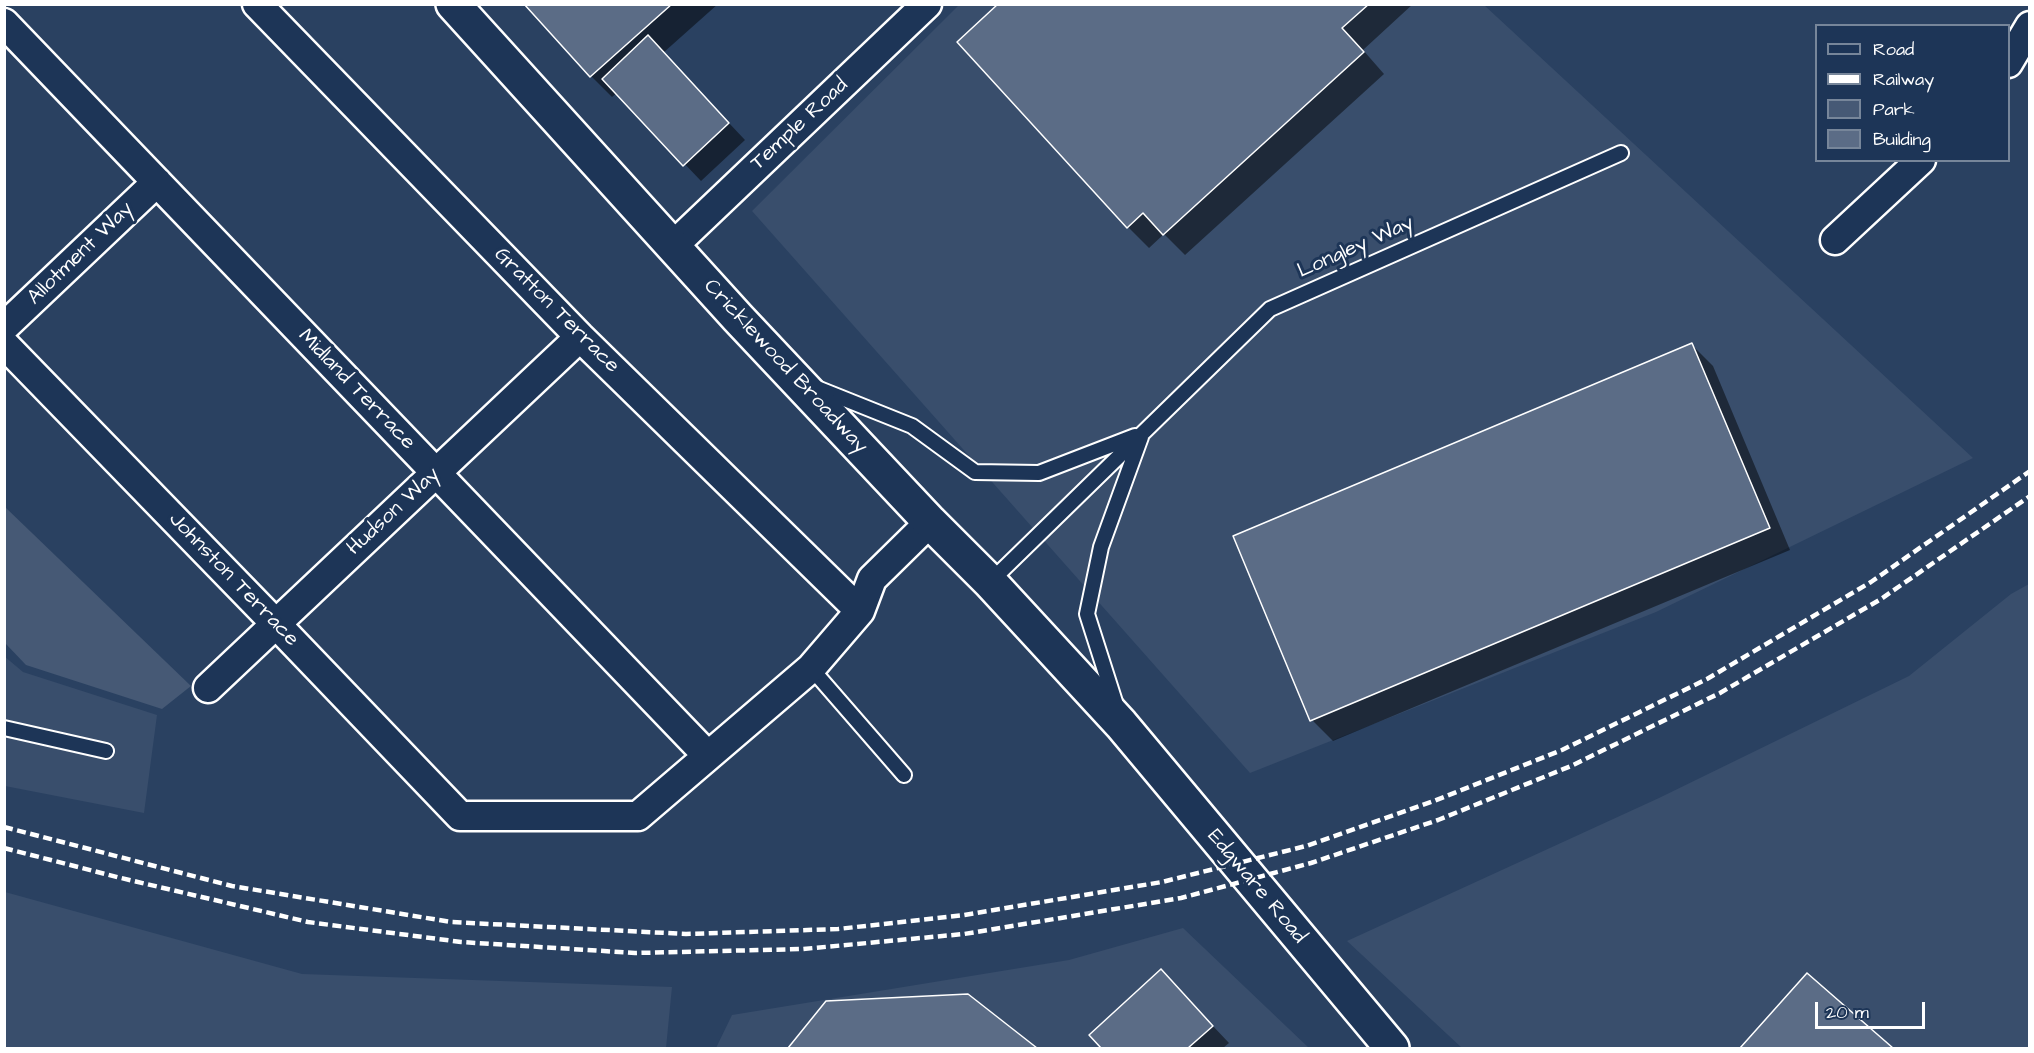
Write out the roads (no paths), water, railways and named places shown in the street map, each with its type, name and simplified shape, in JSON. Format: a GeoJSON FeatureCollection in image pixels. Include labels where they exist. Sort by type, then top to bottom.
{"type":"FeatureCollection","features":[{"type":"Feature","properties":{"kind":"main road","name":"Cricklewood Broadway"},"geometry":{"type":"LineString","coordinates":[[453,4],[796,380],[990,582],[1122,724]]}},
{"type":"Feature","properties":{"kind":"main road","name":"Edgware Road"},"geometry":{"type":"LineString","coordinates":[[1122,724],[1392,1048]]}},
{"type":"Feature","properties":{"kind":"street","name":"Gratton Terrace"},"geometry":{"type":"LineString","coordinates":[[257,4],[580,337],[860,611]]}},
{"type":"Feature","properties":{"kind":"street","name":"Temple Road"},"geometry":{"type":"LineString","coordinates":[[673,246],[927,4]]}},
{"type":"Feature","properties":{"kind":"street","name":"Midland Terrace"},"geometry":{"type":"LineString","coordinates":[[4,23],[708,756]]}},
{"type":"Feature","properties":{"kind":"street"},"geometry":{"type":"LineString","coordinates":[[2010,60],[2030,26]]}},
{"type":"Feature","properties":{"kind":"street"},"geometry":{"type":"LineString","coordinates":[[1835,240],[1919,162]]}},
{"type":"Feature","properties":{"kind":"street","name":"Allotment Way"},"geometry":{"type":"LineString","coordinates":[[4,327],[157,182]]}},
{"type":"Feature","properties":{"kind":"street","name":"Hudson Way"},"geometry":{"type":"LineString","coordinates":[[208,688],[580,337]]}},
{"type":"Feature","properties":{"kind":"street","name":"Johnston Terrace"},"geometry":{"type":"LineString","coordinates":[[4,344],[460,816],[638,816],[708,756]]}},
{"type":"Feature","properties":{"kind":"street"},"geometry":{"type":"LineString","coordinates":[[708,756],[812,668],[860,611],[872,579],[930,522]]}},
{"type":"Feature","properties":{"kind":"lane","name":"Longley Way"},"geometry":{"type":"LineString","coordinates":[[990,582],[1270,309],[1620,153]]}},
{"type":"Feature","properties":{"kind":"lane"},"geometry":{"type":"LineString","coordinates":[[796,380],[912,426],[975,472],[1039,473],[1142,433]]}},
{"type":"Feature","properties":{"kind":"lane","name":"Longley Way"},"geometry":{"type":"LineString","coordinates":[[1122,724],[1087,614],[1101,547],[1142,433]]}},
{"type":"Feature","properties":{"kind":"lane"},"geometry":{"type":"LineString","coordinates":[[812,668],[904,776]]}},
{"type":"Feature","properties":{"kind":"lane"},"geometry":{"type":"LineString","coordinates":[[4,728],[106,751]]}},
{"type":"Feature","properties":{"kind":"railway"},"geometry":{"type":"LineString","coordinates":[[4,827],[232,886],[451,922],[686,934],[838,929],[964,915],[1162,882],[1306,846],[1434,801],[1562,750],[1707,679],[1871,582],[2030,471]]}},
{"type":"Feature","properties":{"kind":"railway"},"geometry":{"type":"LineString","coordinates":[[4,848],[308,922],[461,942],[635,953],[803,949],[964,934],[1181,898],[1311,863],[1438,820],[1571,766],[1720,693],[1881,599],[2030,496]]}}]}
